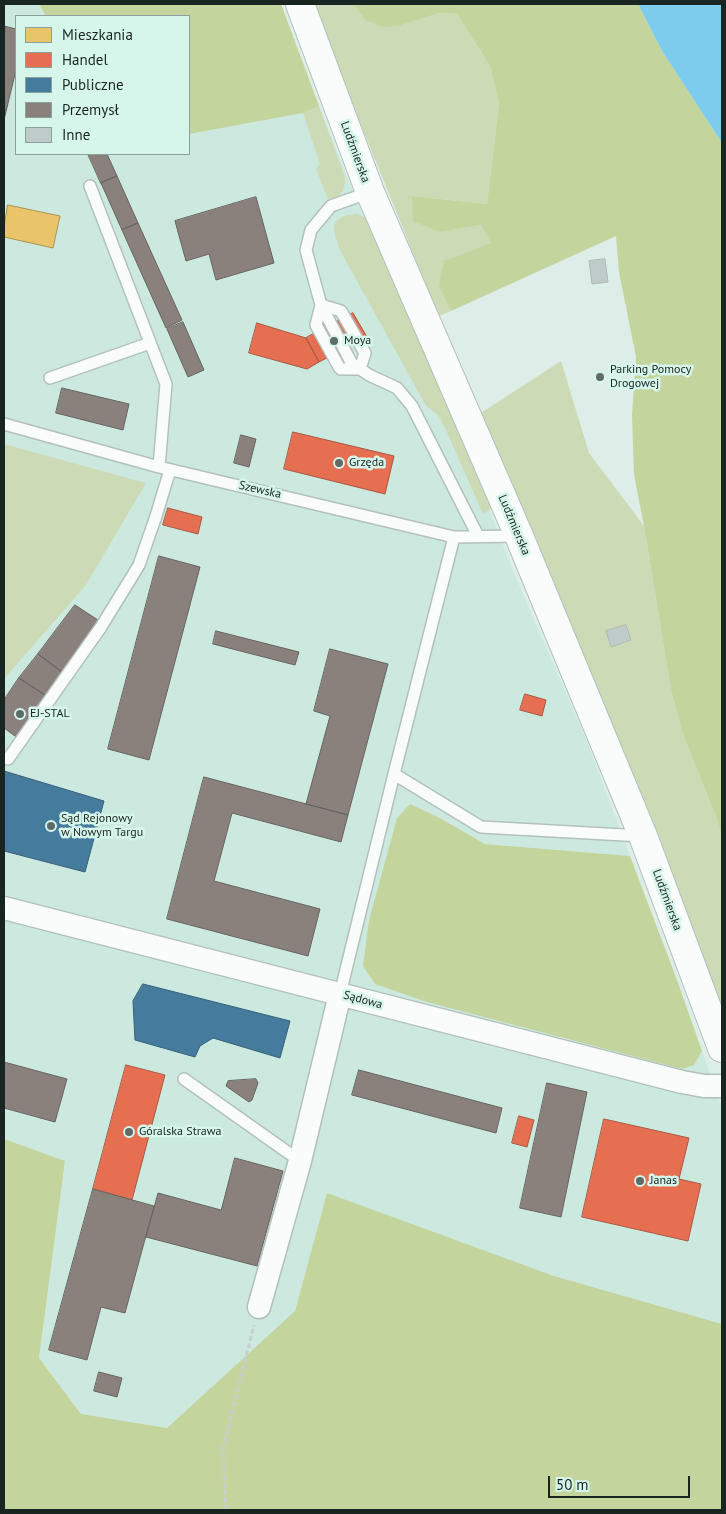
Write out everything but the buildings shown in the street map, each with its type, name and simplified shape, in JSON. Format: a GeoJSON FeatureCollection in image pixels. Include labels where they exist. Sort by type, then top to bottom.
{"type":"FeatureCollection","features":[{"type":"Feature","properties":{"kind":"main road","name":"Ludźmierska"},"geometry":{"type":"LineString","coordinates":[[300,4],[370,192],[519,536],[643,836],[722,1048]]}},
{"type":"Feature","properties":{"kind":"street","name":"Sądowa"},"geometry":{"type":"LineString","coordinates":[[4,908],[682,1082],[704,1086],[722,1086]]}},
{"type":"Feature","properties":{"kind":"street"},"geometry":{"type":"LineString","coordinates":[[259,1307],[300,1161],[340,994]]}},
{"type":"Feature","properties":{"kind":"lane"},"geometry":{"type":"LineString","coordinates":[[4,758],[8,759],[96,635],[139,565],[156,516],[164,468],[166,384],[90,186]]}},
{"type":"Feature","properties":{"kind":"lane"},"geometry":{"type":"LineString","coordinates":[[370,192],[331,206],[311,230],[306,250],[321,306],[316,325],[339,367],[360,369],[397,388],[412,406],[478,536]]}},
{"type":"Feature","properties":{"kind":"lane"},"geometry":{"type":"LineString","coordinates":[[321,306],[341,311],[365,353],[360,369]]}},
{"type":"Feature","properties":{"kind":"lane"},"geometry":{"type":"LineString","coordinates":[[50,378],[150,343]]}},
{"type":"Feature","properties":{"kind":"lane","name":"Szewska"},"geometry":{"type":"LineString","coordinates":[[4,424],[164,468],[454,537],[519,536]]}},
{"type":"Feature","properties":{"kind":"lane"},"geometry":{"type":"LineString","coordinates":[[340,994],[454,537]]}},
{"type":"Feature","properties":{"kind":"lane"},"geometry":{"type":"LineString","coordinates":[[394,774],[481,827],[643,836]]}},
{"type":"Feature","properties":{"kind":"lane"},"geometry":{"type":"LineString","coordinates":[[184,1079],[300,1161]]}},
{"type":"Feature","properties":{"kind":"path"},"geometry":{"type":"LineString","coordinates":[[226,1510],[223,1448],[259,1307]]}},
{"type":"Feature","properties":{"kind":"shaded area"},"geometry":{"type":"Polygon","coordinates":[[[4,4],[39,4],[45,15],[15,15],[15,155],[190,155],[190,134],[302,113],[319,106],[375,246],[448,403],[514,573],[586,739],[630,856],[485,844],[440,818],[410,804],[397,818],[369,920],[363,966],[694,1065],[702,1051],[722,1108],[722,1324],[554,1276],[327,1194],[295,1311],[167,1428],[81,1414],[39,1358],[65,1162],[4,1139],[4,679],[86,585],[145,483],[4,444],[4,4]]]}},
{"type":"Feature","properties":{"kind":"green space"},"geometry":{"type":"Polygon","coordinates":[[[39,4],[281,4],[319,106],[303,113],[190,134],[190,15],[45,15],[39,4]]]}},
{"type":"Feature","properties":{"kind":"green space"},"geometry":{"type":"Polygon","coordinates":[[[312,4],[354,4],[356,8],[402,25],[439,13],[457,14],[490,66],[499,103],[487,204],[412,196],[440,232],[481,225],[491,243],[439,287],[451,311],[439,316],[312,4]]]}},
{"type":"Feature","properties":{"kind":"green space"},"geometry":{"type":"Polygon","coordinates":[[[354,4],[638,4],[662,51],[722,143],[722,837],[717,819],[682,732],[671,690],[634,475],[632,415],[636,357],[619,272],[616,236],[451,311],[439,287],[444,261],[491,243],[481,225],[440,232],[413,221],[412,196],[487,204],[499,103],[490,66],[457,14],[439,13],[402,25],[383,27],[366,20],[354,4]]]}},
{"type":"Feature","properties":{"kind":"green space"},"geometry":{"type":"Polygon","coordinates":[[[319,106],[345,177],[341,193],[336,197],[328,199],[316,169],[320,164],[303,113],[319,106]]]}},
{"type":"Feature","properties":{"kind":"green space"},"geometry":{"type":"Polygon","coordinates":[[[357,214],[369,220],[493,504],[492,508],[483,514],[438,415],[426,406],[341,252],[334,231],[336,221],[347,215],[357,214]]]}},
{"type":"Feature","properties":{"kind":"green space"},"geometry":{"type":"Polygon","coordinates":[[[561,361],[589,453],[644,526],[671,690],[682,732],[717,819],[722,837],[722,1005],[679,897],[646,805],[607,722],[481,413],[561,361]]]}},
{"type":"Feature","properties":{"kind":"green space"},"geometry":{"type":"Polygon","coordinates":[[[4,444],[146,483],[86,585],[4,679],[4,444]]]}},
{"type":"Feature","properties":{"kind":"green space"},"geometry":{"type":"Polygon","coordinates":[[[410,804],[440,818],[485,844],[630,856],[702,1051],[694,1065],[682,1069],[427,1002],[375,984],[363,966],[369,920],[397,818],[410,804]]]}},
{"type":"Feature","properties":{"kind":"green space"},"geometry":{"type":"Polygon","coordinates":[[[4,1139],[65,1161],[39,1358],[81,1414],[167,1428],[295,1311],[327,1193],[554,1276],[722,1324],[722,1510],[4,1510],[4,1139]]]}},
{"type":"Feature","properties":{"kind":"water"},"geometry":{"type":"Polygon","coordinates":[[[638,4],[722,4],[722,143],[662,51],[638,4]]]}},
{"type":"Feature","properties":{"kind":"place","name":"Moya"},"geometry":{"type":"Point","coordinates":[334,341]}},
{"type":"Feature","properties":{"kind":"place","name":"Parking Pomocy Drogowej"},"geometry":{"type":"Point","coordinates":[600,377]}},
{"type":"Feature","properties":{"kind":"place","name":"Grzęda"},"geometry":{"type":"Point","coordinates":[339,463]}},
{"type":"Feature","properties":{"kind":"place","name":"EJ-STAL"},"geometry":{"type":"Point","coordinates":[20,714]}},
{"type":"Feature","properties":{"kind":"place","name":"Sąd Rejonowy w Nowym Targu"},"geometry":{"type":"Point","coordinates":[51,826]}},
{"type":"Feature","properties":{"kind":"place","name":"Góralska Strawa"},"geometry":{"type":"Point","coordinates":[129,1132]}},
{"type":"Feature","properties":{"kind":"place","name":"Janas"},"geometry":{"type":"Point","coordinates":[640,1181]}}]}
